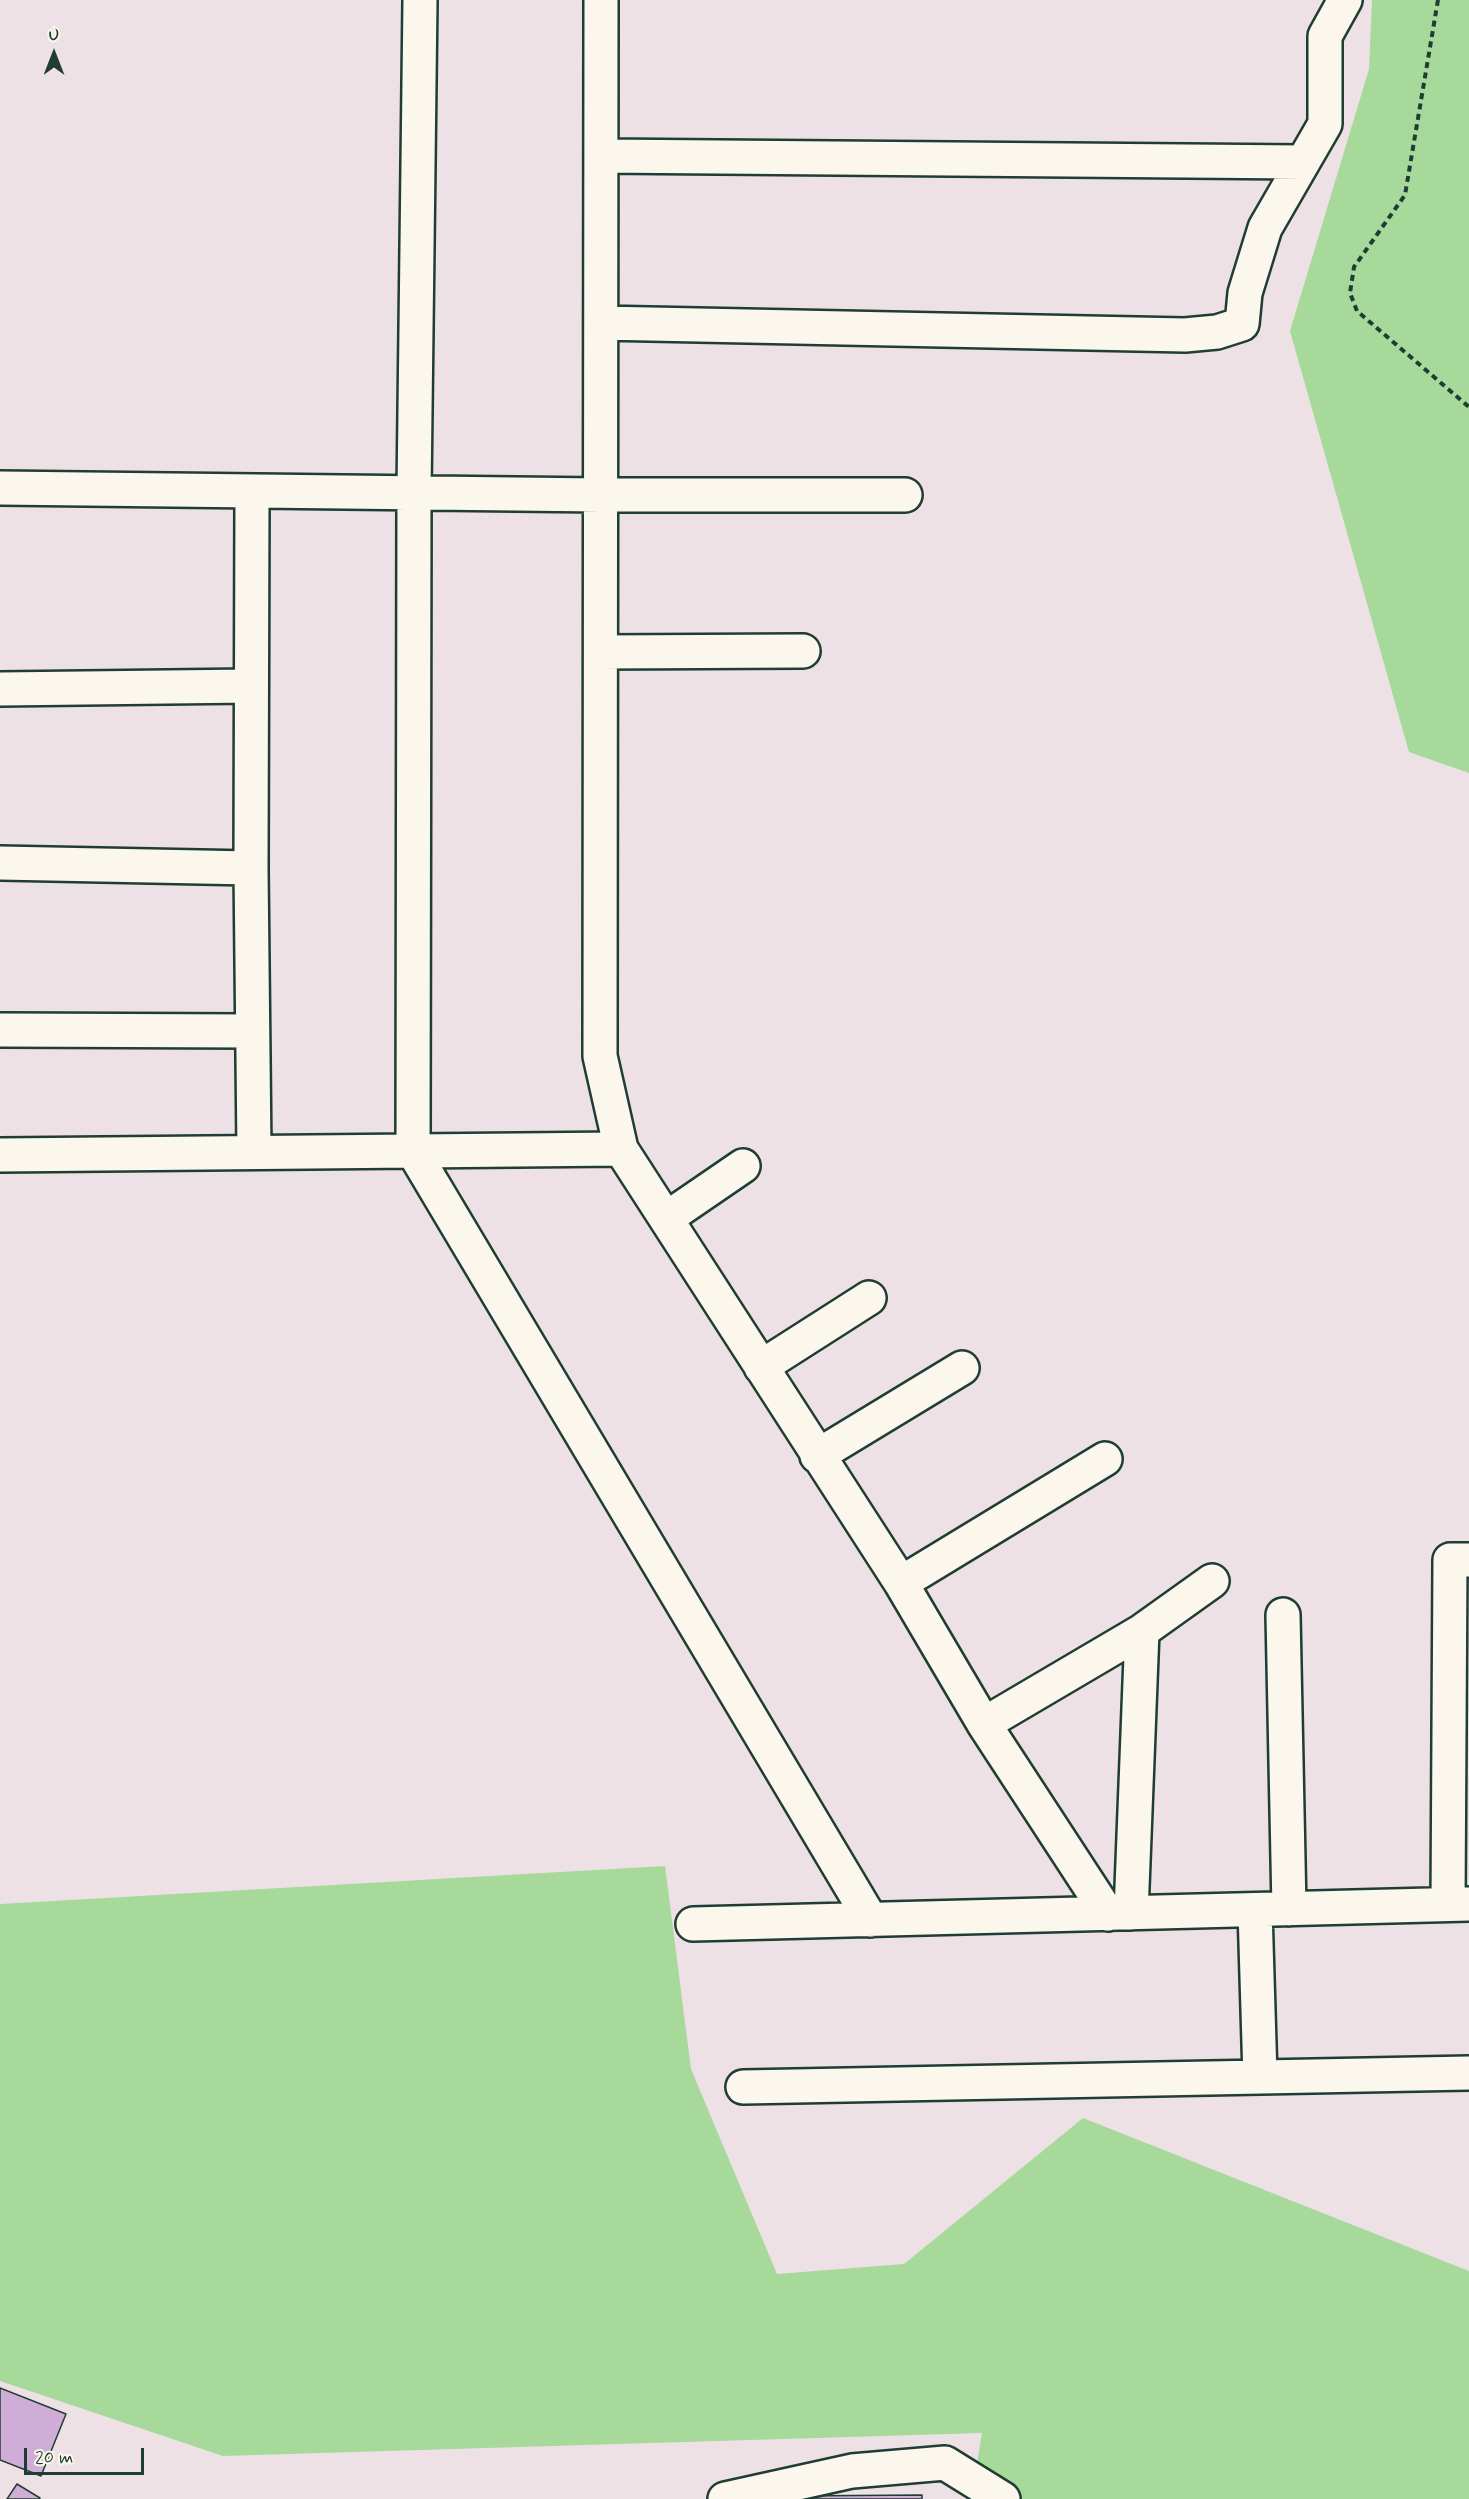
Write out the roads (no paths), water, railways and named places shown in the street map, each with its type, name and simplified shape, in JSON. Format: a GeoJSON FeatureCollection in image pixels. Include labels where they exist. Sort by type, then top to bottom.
{"type":"FeatureCollection","features":[{"type":"Feature","properties":{"kind":"street"},"geometry":{"type":"LineString","coordinates":[[420,0],[414,493],[413,1151],[872,1920]]}},
{"type":"Feature","properties":{"kind":"street"},"geometry":{"type":"LineString","coordinates":[[601,0],[600,1056],[621,1149],[901,1583],[984,1724],[1120,1913]]}},
{"type":"Feature","properties":{"kind":"street"},"geometry":{"type":"LineString","coordinates":[[600,323],[1185,335],[1217,332],[1242,324],[1245,293],[1264,228],[1325,124],[1325,36],[1345,0]]}},
{"type":"Feature","properties":{"kind":"street"},"geometry":{"type":"LineString","coordinates":[[601,156],[1303,162]]}},
{"type":"Feature","properties":{"kind":"street"},"geometry":{"type":"LineString","coordinates":[[0,488],[600,495],[905,495]]}},
{"type":"Feature","properties":{"kind":"street"},"geometry":{"type":"LineString","coordinates":[[252,491],[254,1152]]}},
{"type":"Feature","properties":{"kind":"street"},"geometry":{"type":"LineString","coordinates":[[600,652],[803,651]]}},
{"type":"Feature","properties":{"kind":"street"},"geometry":{"type":"LineString","coordinates":[[0,689],[252,686]]}},
{"type":"Feature","properties":{"kind":"street"},"geometry":{"type":"LineString","coordinates":[[0,863],[252,868]]}},
{"type":"Feature","properties":{"kind":"street"},"geometry":{"type":"LineString","coordinates":[[0,1030],[252,1031]]}},
{"type":"Feature","properties":{"kind":"street"},"geometry":{"type":"LineString","coordinates":[[0,1155],[621,1149]]}},
{"type":"Feature","properties":{"kind":"street"},"geometry":{"type":"LineString","coordinates":[[667,1218],[743,1166]]}},
{"type":"Feature","properties":{"kind":"street"},"geometry":{"type":"LineString","coordinates":[[761,1367],[869,1298]]}},
{"type":"Feature","properties":{"kind":"street"},"geometry":{"type":"LineString","coordinates":[[817,1456],[962,1368]]}},
{"type":"Feature","properties":{"kind":"street"},"geometry":{"type":"LineString","coordinates":[[901,1583],[1105,1459]]}},
{"type":"Feature","properties":{"kind":"street"},"geometry":{"type":"LineString","coordinates":[[693,1924],[1459,1904],[1459,1718],[1450,1560],[1469,1560]]}},
{"type":"Feature","properties":{"kind":"street"},"geometry":{"type":"LineString","coordinates":[[984,1724],[1142,1631],[1212,1581]]}},
{"type":"Feature","properties":{"kind":"street"},"geometry":{"type":"LineString","coordinates":[[1283,1616],[1288,1909]]}},
{"type":"Feature","properties":{"kind":"street"},"geometry":{"type":"LineString","coordinates":[[1120,1913],[1142,1631]]}},
{"type":"Feature","properties":{"kind":"street"},"geometry":{"type":"LineString","coordinates":[[1254,1910],[1260,2077]]}},
{"type":"Feature","properties":{"kind":"street"},"geometry":{"type":"LineString","coordinates":[[743,2087],[1469,2073]]}},
{"type":"Feature","properties":{"kind":"street"},"geometry":{"type":"LineString","coordinates":[[725,2499],[852,2471],[945,2463],[1003,2499]]}}]}
